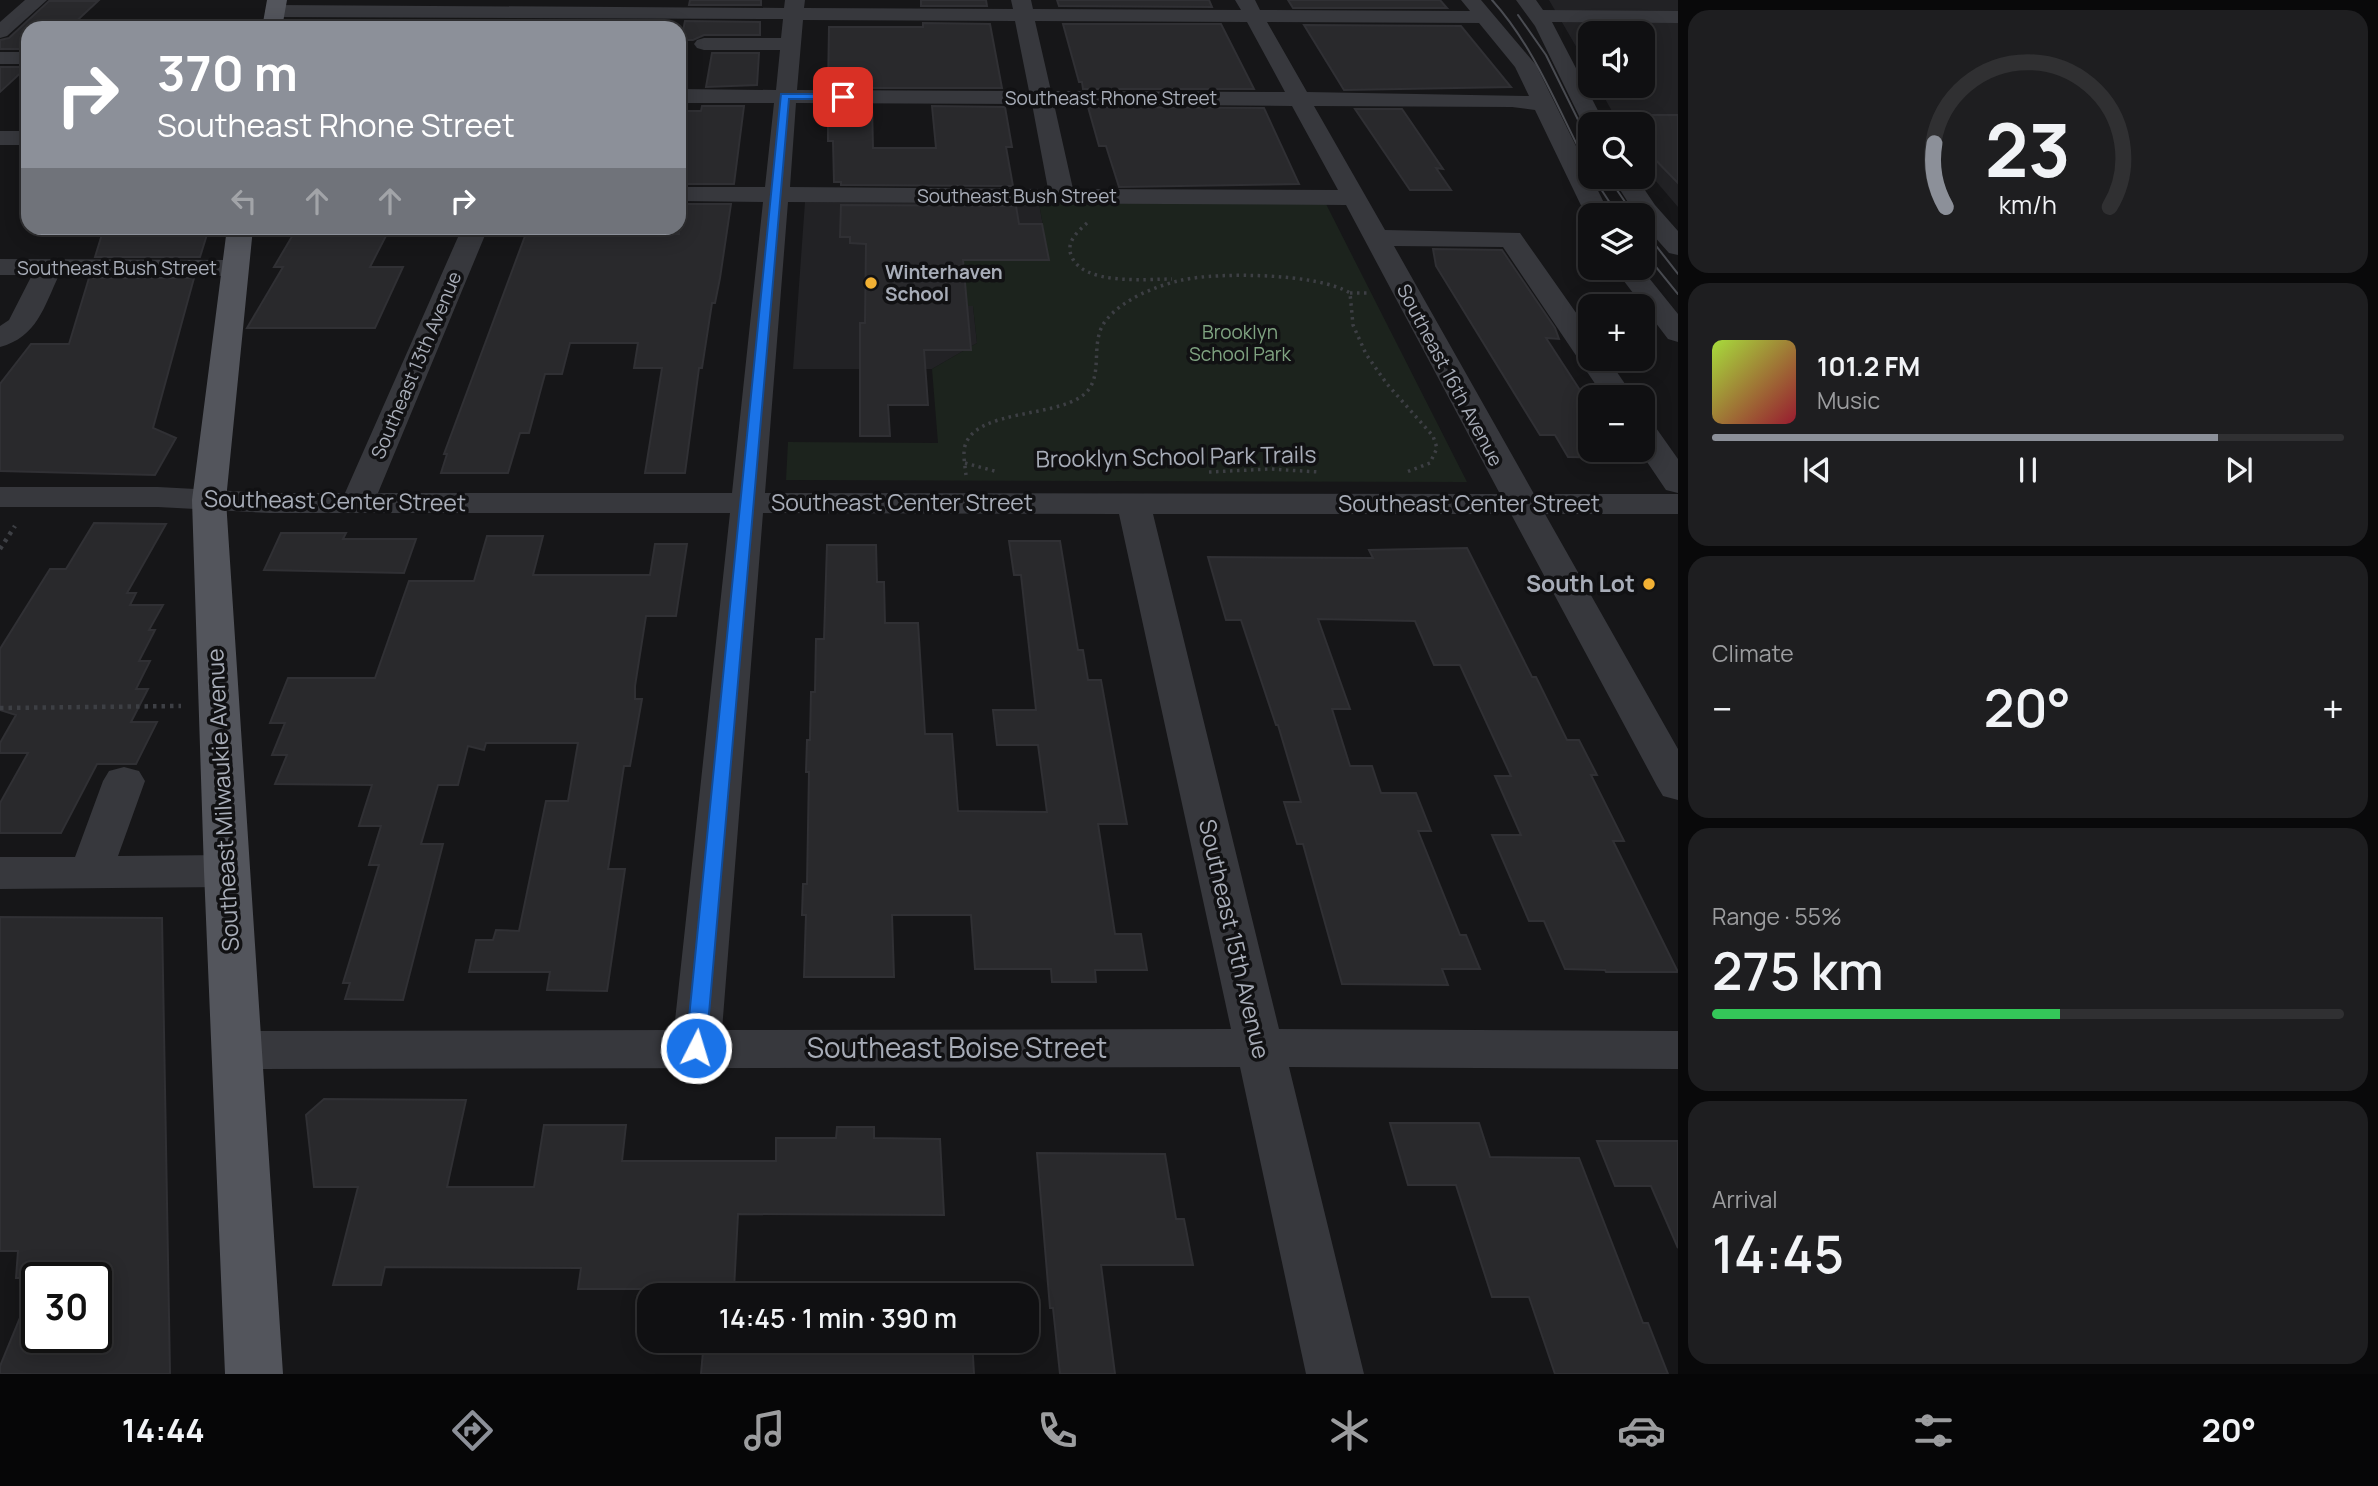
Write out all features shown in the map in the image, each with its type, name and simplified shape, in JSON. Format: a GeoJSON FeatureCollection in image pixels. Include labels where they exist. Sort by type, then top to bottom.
{"type":"FeatureCollection","features":[{"type":"Feature","properties":{"kind":"main road","name":"Southeast Milwaukie Avenue"},"geometry":{"type":"LineString","coordinates":[[239,235],[209,500],[254,1374]]}},
{"type":"Feature","properties":{"kind":"street"},"geometry":{"type":"LineString","coordinates":[[0,32],[37,0]]}},
{"type":"Feature","properties":{"kind":"street"},"geometry":{"type":"LineString","coordinates":[[1471,0],[1525,65],[1591,203]]}},
{"type":"Feature","properties":{"kind":"street"},"geometry":{"type":"LineString","coordinates":[[242,21],[274,16],[563,13],[793,19],[1023,8],[1249,8],[1486,17]]}},
{"type":"Feature","properties":{"kind":"street"},"geometry":{"type":"LineString","coordinates":[[1023,8],[1062,197]]}},
{"type":"Feature","properties":{"kind":"street","name":"Southeast 16th Avenue"},"geometry":{"type":"LineString","coordinates":[[1249,8],[1520,504],[1678,786]]}},
{"type":"Feature","properties":{"kind":"street"},"geometry":{"type":"LineString","coordinates":[[1532,8],[1678,17]]}},
{"type":"Feature","properties":{"kind":"street"},"geometry":{"type":"LineString","coordinates":[[1532,8],[1588,112]]}},
{"type":"Feature","properties":{"kind":"street"},"geometry":{"type":"LineString","coordinates":[[704,44],[793,19]]}},
{"type":"Feature","properties":{"kind":"street"},"geometry":{"type":"LineString","coordinates":[[696,1048],[793,19]]}},
{"type":"Feature","properties":{"kind":"street"},"geometry":{"type":"LineString","coordinates":[[0,58],[21,58]]}},
{"type":"Feature","properties":{"kind":"street","name":"Southeast Rhone Street"},"geometry":{"type":"LineString","coordinates":[[686,96],[1300,98],[1512,100],[1542,104]]}},
{"type":"Feature","properties":{"kind":"street"},"geometry":{"type":"LineString","coordinates":[[0,138],[21,138]]}},
{"type":"Feature","properties":{"kind":"street"},"geometry":{"type":"LineString","coordinates":[[1632,189],[1645,209],[1678,247]]}},
{"type":"Feature","properties":{"kind":"street","name":"Southeast Bush Street"},"geometry":{"type":"LineString","coordinates":[[686,194],[1354,198]]}},
{"type":"Feature","properties":{"kind":"street","name":"Southeast 13th Avenue"},"geometry":{"type":"LineString","coordinates":[[357,502],[472,235]]}},
{"type":"Feature","properties":{"kind":"street"},"geometry":{"type":"LineString","coordinates":[[1376,238],[1511,239],[1578,337]]}},
{"type":"Feature","properties":{"kind":"street","name":"Southeast Bush Street"},"geometry":{"type":"LineString","coordinates":[[0,267],[235,268]]}},
{"type":"Feature","properties":{"kind":"street"},"geometry":{"type":"LineString","coordinates":[[0,338],[21,326],[49,267]]}},
{"type":"Feature","properties":{"kind":"street"},"geometry":{"type":"LineString","coordinates":[[1636,280],[1678,333]]}},
{"type":"Feature","properties":{"kind":"street"},"geometry":{"type":"LineString","coordinates":[[1655,450],[1678,484]]}},
{"type":"Feature","properties":{"kind":"street","name":"Southeast Center Street"},"geometry":{"type":"LineString","coordinates":[[0,497],[158,497],[357,502],[1678,504]]}},
{"type":"Feature","properties":{"kind":"street","name":"Southeast 15th Avenue"},"geometry":{"type":"LineString","coordinates":[[1134,504],[1335,1374]]}},
{"type":"Feature","properties":{"kind":"street"},"geometry":{"type":"LineString","coordinates":[[91,872],[124,781]]}},
{"type":"Feature","properties":{"kind":"street"},"geometry":{"type":"LineString","coordinates":[[0,873],[226,871]]}},
{"type":"Feature","properties":{"kind":"street","name":"Southeast Boise Street"},"geometry":{"type":"LineString","coordinates":[[237,1050],[1678,1050]]}},
{"type":"Feature","properties":{"kind":"path","name":"Brooklyn School Park Trails"},"geometry":{"type":"LineString","coordinates":[[1076,232],[1069,247],[1072,259],[1090,272],[1107,278],[1306,279],[1344,286],[1350,293],[1351,316],[1357,340],[1374,365],[1433,436],[1437,448],[1430,463],[1400,474]]}},
{"type":"Feature","properties":{"kind":"path","name":"Brooklyn School Park Trails"},"geometry":{"type":"LineString","coordinates":[[968,503],[965,463],[967,440],[978,429],[1000,421],[1065,407],[1084,396],[1095,377],[1095,344],[1105,320],[1134,299],[1179,279]]}},
{"type":"Feature","properties":{"kind":"path","name":"Brooklyn School Park Trails"},"geometry":{"type":"LineString","coordinates":[[965,463],[1006,473]]}},
{"type":"Feature","properties":{"kind":"path","name":"Brooklyn School Park Trails"},"geometry":{"type":"LineString","coordinates":[[1206,472],[1270,469],[1324,472]]}},
{"type":"Feature","properties":{"kind":"path"},"geometry":{"type":"LineString","coordinates":[[0,709],[219,705]]}},
{"type":"Feature","properties":{"kind":"shaded area"},"geometry":{"type":"Polygon","coordinates":[[[1549,0],[1678,0],[1678,207],[1655,180],[1655,112],[1612,112],[1605,98],[1655,98],[1655,21],[1578,21],[1578,50],[1549,0]]]}},
{"type":"Feature","properties":{"kind":"shaded area","name":"Winterhaven School"},"geometry":{"type":"Polygon","coordinates":[[[805,202],[1039,203],[1049,260],[942,260],[973,306],[977,343],[932,369],[793,369],[805,202]]]}},
{"type":"Feature","properties":{"kind":"green space","name":"Brooklyn School Park"},"geometry":{"type":"Polygon","coordinates":[[[1039,203],[1326,204],[1467,482],[786,480],[788,442],[938,443],[932,369],[977,343],[973,306],[945,306],[959,260],[1049,260],[1039,203]]]}},
{"type":"Feature","properties":{"kind":"building"},"geometry":{"type":"Polygon","coordinates":[[[690,0],[761,0],[761,5],[689,5],[690,0]]]}},
{"type":"Feature","properties":{"kind":"building"},"geometry":{"type":"Polygon","coordinates":[[[921,0],[986,0],[987,6],[921,6],[921,0]]]}},
{"type":"Feature","properties":{"kind":"building"},"geometry":{"type":"Polygon","coordinates":[[[1057,0],[1209,0],[1212,7],[1059,6],[1057,0]]]}},
{"type":"Feature","properties":{"kind":"building"},"geometry":{"type":"Polygon","coordinates":[[[1288,0],[1440,0],[1447,8],[1293,8],[1288,0]]]}},
{"type":"Feature","properties":{"kind":"building"},"geometry":{"type":"Polygon","coordinates":[[[49,1],[98,1],[77,21],[27,21],[49,1]]]}},
{"type":"Feature","properties":{"kind":"building"},"geometry":{"type":"Polygon","coordinates":[[[686,21],[760,22],[760,35],[704,35],[686,40],[686,21]]]}},
{"type":"Feature","properties":{"kind":"building"},"geometry":{"type":"Polygon","coordinates":[[[923,23],[990,24],[1002,88],[828,88],[829,27],[923,27],[923,23]]]}},
{"type":"Feature","properties":{"kind":"building"},"geometry":{"type":"Polygon","coordinates":[[[1063,24],[1221,24],[1254,89],[1083,89],[1063,24]]]}},
{"type":"Feature","properties":{"kind":"building"},"geometry":{"type":"Polygon","coordinates":[[[1304,25],[1461,26],[1511,87],[1344,90],[1304,25]]]}},
{"type":"Feature","properties":{"kind":"building"},"geometry":{"type":"Polygon","coordinates":[[[21,27],[21,49],[0,49],[0,40],[9,38],[21,27]]]}},
{"type":"Feature","properties":{"kind":"building"},"geometry":{"type":"Polygon","coordinates":[[[712,53],[759,53],[757,85],[706,87],[712,53]]]}},
{"type":"Feature","properties":{"kind":"building"},"geometry":{"type":"Polygon","coordinates":[[[0,67],[21,67],[21,73],[0,92],[0,67]]]}},
{"type":"Feature","properties":{"kind":"building"},"geometry":{"type":"Polygon","coordinates":[[[702,106],[744,106],[734,184],[686,184],[686,111],[701,111],[702,106]]]}},
{"type":"Feature","properties":{"kind":"building"},"geometry":{"type":"Polygon","coordinates":[[[828,106],[872,106],[873,148],[936,148],[932,106],[1005,107],[1012,147],[1006,147],[1013,186],[841,185],[841,182],[834,182],[833,141],[828,141],[828,106]]]}},
{"type":"Feature","properties":{"kind":"building"},"geometry":{"type":"Polygon","coordinates":[[[1088,107],[1264,108],[1299,184],[1119,187],[1106,146],[1099,146],[1088,107]]]}},
{"type":"Feature","properties":{"kind":"building"},"geometry":{"type":"Polygon","coordinates":[[[1355,109],[1402,109],[1443,169],[1436,168],[1451,190],[1410,190],[1355,109]]]}},
{"type":"Feature","properties":{"kind":"building"},"geometry":{"type":"Polygon","coordinates":[[[1655,115],[1678,115],[1678,183],[1655,159],[1655,115]]]}},
{"type":"Feature","properties":{"kind":"building"},"geometry":{"type":"Polygon","coordinates":[[[686,204],[731,204],[720,278],[715,303],[712,303],[702,368],[699,368],[685,473],[645,473],[662,368],[634,368],[638,343],[570,343],[562,374],[545,374],[529,433],[520,433],[508,473],[441,473],[447,454],[444,454],[525,235],[686,235],[686,204]]]}},
{"type":"Feature","properties":{"kind":"building","name":"Winterhaven School"},"geometry":{"type":"Polygon","coordinates":[[[841,205],[1016,206],[1019,224],[1042,224],[1049,260],[963,260],[971,350],[924,350],[928,405],[888,405],[890,436],[860,436],[860,323],[865,323],[866,244],[850,243],[850,237],[840,237],[841,205]]]}},
{"type":"Feature","properties":{"kind":"building"},"geometry":{"type":"Polygon","coordinates":[[[102,235],[207,235],[200,257],[95,257],[102,235]]]}},
{"type":"Feature","properties":{"kind":"building"},"geometry":{"type":"Polygon","coordinates":[[[293,235],[386,235],[370,267],[403,267],[375,328],[247,328],[283,267],[274,267],[293,235]]]}},
{"type":"Feature","properties":{"kind":"building"},"geometry":{"type":"Polygon","coordinates":[[[1433,249],[1502,250],[1555,328],[1559,339],[1546,338],[1578,387],[1578,457],[1568,457],[1555,435],[1540,435],[1436,266],[1433,249]]]}},
{"type":"Feature","properties":{"kind":"building"},"geometry":{"type":"Polygon","coordinates":[[[89,278],[194,278],[153,428],[176,438],[155,475],[0,471],[0,384],[31,344],[69,344],[89,278]]]}},
{"type":"Feature","properties":{"kind":"building"},"geometry":{"type":"Polygon","coordinates":[[[94,523],[166,524],[127,593],[136,593],[130,605],[163,605],[149,630],[155,630],[139,661],[150,661],[136,689],[148,689],[131,722],[157,722],[136,764],[97,764],[61,833],[0,833],[0,803],[28,753],[0,753],[0,743],[16,715],[0,710],[0,649],[50,569],[66,569],[94,523]]]}},
{"type":"Feature","properties":{"kind":"building"},"geometry":{"type":"Polygon","coordinates":[[[281,533],[346,533],[343,539],[416,539],[404,573],[264,570],[281,533]]]}},
{"type":"Feature","properties":{"kind":"building"},"geometry":{"type":"Polygon","coordinates":[[[487,536],[543,536],[533,575],[650,575],[655,544],[687,544],[676,616],[646,616],[635,686],[635,699],[642,699],[630,766],[624,766],[608,869],[625,869],[607,991],[547,990],[550,972],[469,972],[476,940],[493,940],[496,930],[519,931],[546,801],[568,801],[578,743],[486,743],[484,750],[468,746],[458,785],[438,785],[421,844],[443,844],[403,1000],[345,999],[350,983],[343,983],[379,865],[369,865],[381,826],[359,826],[372,785],[275,784],[287,755],[272,755],[285,723],[270,723],[288,678],[375,678],[409,581],[474,581],[487,536]]]}},
{"type":"Feature","properties":{"kind":"building"},"geometry":{"type":"Polygon","coordinates":[[[1009,541],[1060,541],[1078,650],[1083,650],[1088,680],[1101,680],[1127,824],[1098,824],[1115,934],[1141,934],[1147,970],[1095,970],[1096,982],[1052,982],[1051,969],[975,969],[971,915],[892,915],[894,977],[804,977],[806,915],[802,915],[803,884],[807,884],[807,740],[810,740],[811,692],[815,692],[816,639],[824,639],[827,545],[876,545],[877,582],[884,582],[885,623],[918,623],[925,734],[952,734],[958,811],[1047,812],[1038,745],[997,745],[993,710],[1036,710],[1021,575],[1014,575],[1009,541]]]}},
{"type":"Feature","properties":{"kind":"building"},"geometry":{"type":"Polygon","coordinates":[[[1467,548],[1567,740],[1579,740],[1597,775],[1591,775],[1624,841],[1613,841],[1678,972],[1565,969],[1544,921],[1529,921],[1492,835],[1521,835],[1495,776],[1511,776],[1460,665],[1434,665],[1415,621],[1318,619],[1350,709],[1332,709],[1350,766],[1372,766],[1381,793],[1416,793],[1431,831],[1418,831],[1460,935],[1466,935],[1480,969],[1442,969],[1448,985],[1342,984],[1303,844],[1297,844],[1284,802],[1301,802],[1278,725],[1241,620],[1226,620],[1208,557],[1373,558],[1369,550],[1467,548]]]}},
{"type":"Feature","properties":{"kind":"building"},"geometry":{"type":"Polygon","coordinates":[[[0,917],[162,918],[170,1374],[0,1374],[0,1366],[21,1315],[21,1353],[112,1353],[112,1262],[21,1262],[21,1278],[16,1278],[18,1251],[0,1251],[0,917]]]}},
{"type":"Feature","properties":{"kind":"building"},"geometry":{"type":"Polygon","coordinates":[[[324,1099],[466,1100],[447,1187],[534,1187],[544,1125],[626,1125],[622,1161],[776,1161],[776,1138],[836,1138],[837,1127],[874,1127],[874,1138],[940,1139],[944,1215],[738,1214],[734,1283],[637,1283],[637,1289],[578,1289],[581,1268],[385,1267],[381,1285],[333,1285],[358,1187],[314,1187],[306,1115],[324,1099]]]}},
{"type":"Feature","properties":{"kind":"building"},"geometry":{"type":"Polygon","coordinates":[[[1390,1123],[1479,1123],[1490,1157],[1579,1158],[1643,1323],[1648,1323],[1668,1374],[1555,1374],[1529,1297],[1492,1297],[1456,1185],[1408,1185],[1390,1123]]]}},
{"type":"Feature","properties":{"kind":"building"},"geometry":{"type":"Polygon","coordinates":[[[1597,1141],[1678,1141],[1678,1248],[1651,1186],[1615,1186],[1597,1141]]]}},
{"type":"Feature","properties":{"kind":"building"},"geometry":{"type":"Polygon","coordinates":[[[1037,1153],[1165,1154],[1176,1219],[1184,1219],[1193,1265],[1101,1265],[1115,1374],[1060,1374],[1053,1308],[1050,1308],[1037,1153]]]}},
{"type":"Feature","properties":{"kind":"building"},"geometry":{"type":"Polygon","coordinates":[[[703,1353],[973,1353],[974,1374],[701,1374],[703,1353]]]}},
{"type":"Feature","properties":{"kind":"tram line"},"geometry":{"type":"LineString","coordinates":[[1492,0],[1508,19],[1535,61],[1578,146]]}},
{"type":"Feature","properties":{"kind":"tram line"},"geometry":{"type":"LineString","coordinates":[[1518,15],[1546,55],[1578,120]]}},
{"type":"Feature","properties":{"kind":"tram line"},"geometry":{"type":"LineString","coordinates":[[1601,189],[1610,203]]}},
{"type":"Feature","properties":{"kind":"tram line"},"geometry":{"type":"LineString","coordinates":[[1616,189],[1626,203]]}},
{"type":"Feature","properties":{"kind":"tram line"},"geometry":{"type":"LineString","coordinates":[[1655,244],[1678,274]]}},
{"type":"Feature","properties":{"kind":"tram line"},"geometry":{"type":"LineString","coordinates":[[1655,266],[1678,294]]}},
{"type":"Feature","properties":{"kind":"place","name":"Winterhaven School"},"geometry":{"type":"Point","coordinates":[871,283]}},
{"type":"Feature","properties":{"kind":"place","name":"South Lot"},"geometry":{"type":"Point","coordinates":[1649,584]}},
{"type":"Feature","properties":{"kind":"route"},"geometry":{"type":"LineString","coordinates":[[696,1048],[784,96],[843,97]]}}]}
